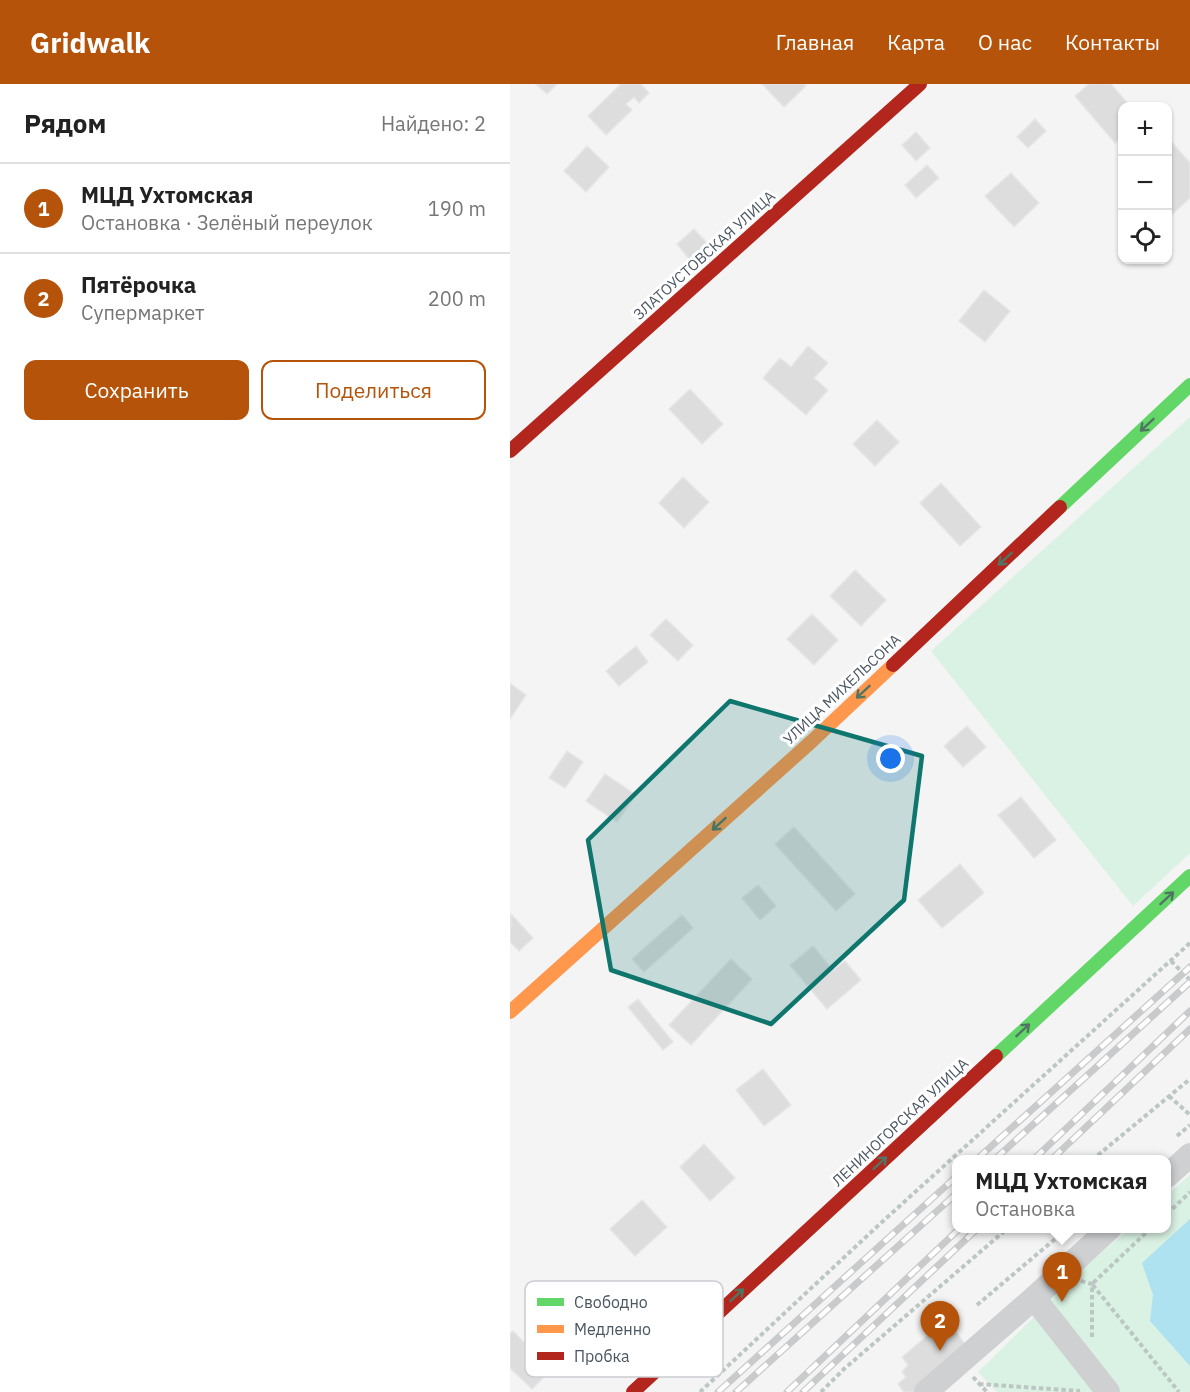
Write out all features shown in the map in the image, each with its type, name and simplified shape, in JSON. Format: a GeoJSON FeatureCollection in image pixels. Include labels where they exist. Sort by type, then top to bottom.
{"type":"FeatureCollection","features":[{"type":"Feature","properties":{"kind":"street","name":"ЗЛАТОУСТОВСКАЯ УЛИЦА"},"geometry":{"type":"LineString","coordinates":[[510,451],[920,84]]}},
{"type":"Feature","properties":{"kind":"street","name":"УЛИЦА МИХЕЛЬСОНА"},"geometry":{"type":"LineString","coordinates":[[510,1012],[812,741],[1190,385]]}},
{"type":"Feature","properties":{"kind":"street","name":"ЛЕНИНОГОРСКАЯ УЛИЦА"},"geometry":{"type":"LineString","coordinates":[[723,1309],[1190,876]]}},
{"type":"Feature","properties":{"kind":"street"},"geometry":{"type":"LineString","coordinates":[[1171,1172],[1190,1155]]}},
{"type":"Feature","properties":{"kind":"street"},"geometry":{"type":"LineString","coordinates":[[926,1392],[1105,1233]]}},
{"type":"Feature","properties":{"kind":"street"},"geometry":{"type":"LineString","coordinates":[[1034,1298],[1108,1392]]}},
{"type":"Feature","properties":{"kind":"street","name":"ЛЕНИНОГОРСКАЯ УЛИЦА"},"geometry":{"type":"LineString","coordinates":[[633,1392],[649,1377]]}},
{"type":"Feature","properties":{"kind":"path"},"geometry":{"type":"LineString","coordinates":[[956,1155],[1190,943]]}},
{"type":"Feature","properties":{"kind":"path"},"geometry":{"type":"LineString","coordinates":[[1171,961],[1190,980]]}},
{"type":"Feature","properties":{"kind":"path"},"geometry":{"type":"LineString","coordinates":[[1098,1155],[1190,1079]]}},
{"type":"Feature","properties":{"kind":"path"},"geometry":{"type":"LineString","coordinates":[[1169,1096],[1190,1115]]}},
{"type":"Feature","properties":{"kind":"path"},"geometry":{"type":"LineString","coordinates":[[723,1371],[952,1159]]}},
{"type":"Feature","properties":{"kind":"path"},"geometry":{"type":"LineString","coordinates":[[1171,1210],[1190,1192]]}},
{"type":"Feature","properties":{"kind":"path"},"geometry":{"type":"LineString","coordinates":[[821,1392],[853,1361],[1002,1233]]}},
{"type":"Feature","properties":{"kind":"path"},"geometry":{"type":"LineString","coordinates":[[977,1305],[1062,1233]]}},
{"type":"Feature","properties":{"kind":"path"},"geometry":{"type":"LineString","coordinates":[[1092,1341],[1092,1284],[1146,1233]]}},
{"type":"Feature","properties":{"kind":"path"},"geometry":{"type":"LineString","coordinates":[[1092,1284],[1179,1392]]}},
{"type":"Feature","properties":{"kind":"path"},"geometry":{"type":"LineString","coordinates":[[966,1370],[987,1392]]}},
{"type":"Feature","properties":{"kind":"path"},"geometry":{"type":"LineString","coordinates":[[700,1392],[716,1377]]}},
{"type":"Feature","properties":{"kind":"path"},"geometry":{"type":"LineString","coordinates":[[979,1384],[1089,1392]]}},
{"type":"Feature","properties":{"kind":"highlighted area"},"geometry":{"type":"Polygon","coordinates":[[[730,701],[922,756],[904,900],[771,1024],[611,970],[588,840],[730,701]]]}},
{"type":"Feature","properties":{"kind":"green space"},"geometry":{"type":"Polygon","coordinates":[[[1190,417],[1190,853],[1133,906],[931,651],[1190,417]]]}},
{"type":"Feature","properties":{"kind":"green space"},"geometry":{"type":"Polygon","coordinates":[[[1190,1175],[1190,1392],[1120,1392],[1042,1304],[1124,1233],[1171,1233],[1171,1192],[1190,1175]]]}},
{"type":"Feature","properties":{"kind":"green space"},"geometry":{"type":"Polygon","coordinates":[[[1037,1314],[1099,1392],[997,1392],[978,1372],[1037,1314]]]}},
{"type":"Feature","properties":{"kind":"water"},"geometry":{"type":"Polygon","coordinates":[[[1190,1219],[1190,1366],[1150,1321],[1153,1295],[1142,1263],[1190,1219]]]}},
{"type":"Feature","properties":{"kind":"building"},"geometry":{"type":"Polygon","coordinates":[[[536,84],[557,84],[547,94],[536,84]]]}},
{"type":"Feature","properties":{"kind":"building"},"geometry":{"type":"Polygon","coordinates":[[[621,84],[641,84],[649,93],[639,103],[634,97],[626,104],[632,110],[606,135],[588,116],[621,84]]]}},
{"type":"Feature","properties":{"kind":"building"},"geometry":{"type":"Polygon","coordinates":[[[762,84],[804,84],[806,86],[784,107],[762,84]]]}},
{"type":"Feature","properties":{"kind":"building"},"geometry":{"type":"Polygon","coordinates":[[[1089,84],[1111,84],[1127,102],[1118,102],[1118,140],[1115,143],[1075,96],[1089,84]]]}},
{"type":"Feature","properties":{"kind":"building"},"geometry":{"type":"Polygon","coordinates":[[[1035,119],[1046,131],[1028,148],[1017,137],[1035,119]]]}},
{"type":"Feature","properties":{"kind":"building"},"geometry":{"type":"Polygon","coordinates":[[[916,132],[930,148],[916,161],[902,145],[916,132]]]}},
{"type":"Feature","properties":{"kind":"building"},"geometry":{"type":"Polygon","coordinates":[[[1172,143],[1190,163],[1190,198],[1172,214],[1172,143]]]}},
{"type":"Feature","properties":{"kind":"building"},"geometry":{"type":"Polygon","coordinates":[[[587,146],[609,167],[586,192],[564,171],[587,146]]]}},
{"type":"Feature","properties":{"kind":"building"},"geometry":{"type":"Polygon","coordinates":[[[927,165],[939,178],[916,198],[905,185],[927,165]]]}},
{"type":"Feature","properties":{"kind":"building"},"geometry":{"type":"Polygon","coordinates":[[[1011,173],[1039,203],[1014,227],[985,196],[1011,173]]]}},
{"type":"Feature","properties":{"kind":"building"},"geometry":{"type":"Polygon","coordinates":[[[694,229],[707,243],[689,259],[677,244],[694,229]]]}},
{"type":"Feature","properties":{"kind":"building"},"geometry":{"type":"Polygon","coordinates":[[[984,290],[1010,311],[985,342],[959,321],[984,290]]]}},
{"type":"Feature","properties":{"kind":"building"},"geometry":{"type":"Polygon","coordinates":[[[808,346],[828,363],[814,378],[828,390],[806,415],[763,378],[780,358],[791,367],[808,346]]]}},
{"type":"Feature","properties":{"kind":"building"},"geometry":{"type":"Polygon","coordinates":[[[690,389],[723,424],[702,444],[669,409],[690,389]]]}},
{"type":"Feature","properties":{"kind":"building"},"geometry":{"type":"Polygon","coordinates":[[[877,420],[899,442],[875,466],[853,444],[877,420]]]}},
{"type":"Feature","properties":{"kind":"building"},"geometry":{"type":"Polygon","coordinates":[[[683,477],[709,502],[684,528],[659,503],[683,477]]]}},
{"type":"Feature","properties":{"kind":"building"},"geometry":{"type":"Polygon","coordinates":[[[941,483],[981,527],[960,546],[920,503],[941,483]]]}},
{"type":"Feature","properties":{"kind":"building"},"geometry":{"type":"Polygon","coordinates":[[[855,570],[886,600],[861,626],[830,596],[855,570]]]}},
{"type":"Feature","properties":{"kind":"building"},"geometry":{"type":"Polygon","coordinates":[[[812,614],[838,640],[814,665],[787,639],[812,614]]]}},
{"type":"Feature","properties":{"kind":"building"},"geometry":{"type":"Polygon","coordinates":[[[666,619],[693,645],[678,661],[650,635],[666,619]]]}},
{"type":"Feature","properties":{"kind":"building"},"geometry":{"type":"Polygon","coordinates":[[[636,646],[648,662],[619,686],[606,671],[636,646]]]}},
{"type":"Feature","properties":{"kind":"building"},"geometry":{"type":"Polygon","coordinates":[[[510,685],[526,695],[510,719],[510,685]]]}},
{"type":"Feature","properties":{"kind":"building"},"geometry":{"type":"Polygon","coordinates":[[[967,726],[986,747],[963,767],[944,746],[967,726]]]}},
{"type":"Feature","properties":{"kind":"building"},"geometry":{"type":"Polygon","coordinates":[[[567,751],[583,762],[565,788],[549,778],[567,751]]]}},
{"type":"Feature","properties":{"kind":"building"},"geometry":{"type":"Polygon","coordinates":[[[605,774],[636,795],[617,822],[586,801],[605,774]]]}},
{"type":"Feature","properties":{"kind":"building"},"geometry":{"type":"Polygon","coordinates":[[[1021,797],[1056,840],[1034,858],[998,815],[1021,797]]]}},
{"type":"Feature","properties":{"kind":"building"},"geometry":{"type":"Polygon","coordinates":[[[794,827],[855,894],[836,911],[775,844],[794,827]]]}},
{"type":"Feature","properties":{"kind":"building"},"geometry":{"type":"Polygon","coordinates":[[[960,864],[984,893],[942,928],[918,900],[960,864]]]}},
{"type":"Feature","properties":{"kind":"building"},"geometry":{"type":"Polygon","coordinates":[[[758,885],[776,906],[760,920],[742,898],[758,885]]]}},
{"type":"Feature","properties":{"kind":"building"},"geometry":{"type":"Polygon","coordinates":[[[511,914],[533,938],[519,951],[510,942],[511,914]]]}},
{"type":"Feature","properties":{"kind":"building"},"geometry":{"type":"Polygon","coordinates":[[[682,915],[693,928],[644,972],[632,959],[682,915]]]}},
{"type":"Feature","properties":{"kind":"building"},"geometry":{"type":"Polygon","coordinates":[[[813,946],[833,970],[845,961],[861,980],[827,1009],[790,965],[813,946]]]}},
{"type":"Feature","properties":{"kind":"building"},"geometry":{"type":"Polygon","coordinates":[[[731,959],[752,979],[691,1045],[669,1025],[731,959]]]}},
{"type":"Feature","properties":{"kind":"building"},"geometry":{"type":"Polygon","coordinates":[[[638,999],[673,1042],[663,1050],[628,1007],[638,999]]]}},
{"type":"Feature","properties":{"kind":"building"},"geometry":{"type":"Polygon","coordinates":[[[763,1069],[791,1105],[764,1126],[736,1090],[763,1069]]]}},
{"type":"Feature","properties":{"kind":"building"},"geometry":{"type":"Polygon","coordinates":[[[704,1144],[735,1178],[710,1201],[680,1167],[704,1144]]]}},
{"type":"Feature","properties":{"kind":"building"},"geometry":{"type":"Polygon","coordinates":[[[642,1200],[667,1227],[635,1256],[610,1229],[642,1200]]]}},
{"type":"Feature","properties":{"kind":"building"},"geometry":{"type":"Polygon","coordinates":[[[947,1319],[967,1347],[914,1392],[904,1392],[898,1384],[906,1377],[902,1372],[908,1365],[902,1357],[947,1319]]]}},
{"type":"Feature","properties":{"kind":"building"},"geometry":{"type":"Polygon","coordinates":[[[513,1331],[525,1343],[525,1377],[544,1377],[532,1389],[510,1368],[510,1334],[513,1331]]]}},
{"type":"Feature","properties":{"kind":"railway"},"geometry":{"type":"LineString","coordinates":[[982,1155],[1190,967]]}},
{"type":"Feature","properties":{"kind":"railway"},"geometry":{"type":"LineString","coordinates":[[1000,1155],[1190,982]]}},
{"type":"Feature","properties":{"kind":"railway"},"geometry":{"type":"LineString","coordinates":[[1038,1155],[1190,1011]]}},
{"type":"Feature","properties":{"kind":"railway"},"geometry":{"type":"LineString","coordinates":[[1056,1155],[1190,1029]]}},
{"type":"Feature","properties":{"kind":"railway"},"geometry":{"type":"LineString","coordinates":[[718,1392],[952,1181]]}},
{"type":"Feature","properties":{"kind":"railway"},"geometry":{"type":"LineString","coordinates":[[736,1392],[952,1198]]}},
{"type":"Feature","properties":{"kind":"railway"},"geometry":{"type":"LineString","coordinates":[[787,1392],[955,1233]]}},
{"type":"Feature","properties":{"kind":"railway"},"geometry":{"type":"LineString","coordinates":[[803,1392],[973,1233]]}},
{"type":"Feature","properties":{"kind":"traffic: fast"},"geometry":{"type":"LineString","coordinates":[[1060,507],[1190,385]]}},
{"type":"Feature","properties":{"kind":"traffic: fast"},"geometry":{"type":"LineString","coordinates":[[996,1056],[1190,876]]}},
{"type":"Feature","properties":{"kind":"traffic: slow"},"geometry":{"type":"LineString","coordinates":[[510,1012],[812,741],[893,665]]}},
{"type":"Feature","properties":{"kind":"traffic: jam"},"geometry":{"type":"LineString","coordinates":[[510,451],[920,84]]}},
{"type":"Feature","properties":{"kind":"traffic: jam"},"geometry":{"type":"LineString","coordinates":[[893,665],[1060,507]]}},
{"type":"Feature","properties":{"kind":"traffic: jam"},"geometry":{"type":"LineString","coordinates":[[723,1309],[996,1056]]}},
{"type":"Feature","properties":{"kind":"traffic: jam"},"geometry":{"type":"LineString","coordinates":[[633,1392],[649,1377]]}},
{"type":"Feature","properties":{"kind":"place","name":"МЦД Ухтомская"},"geometry":{"type":"Point","coordinates":[1062,1302]}},
{"type":"Feature","properties":{"kind":"place","name":"Пятёрочка"},"geometry":{"type":"Point","coordinates":[940,1351]}}]}
